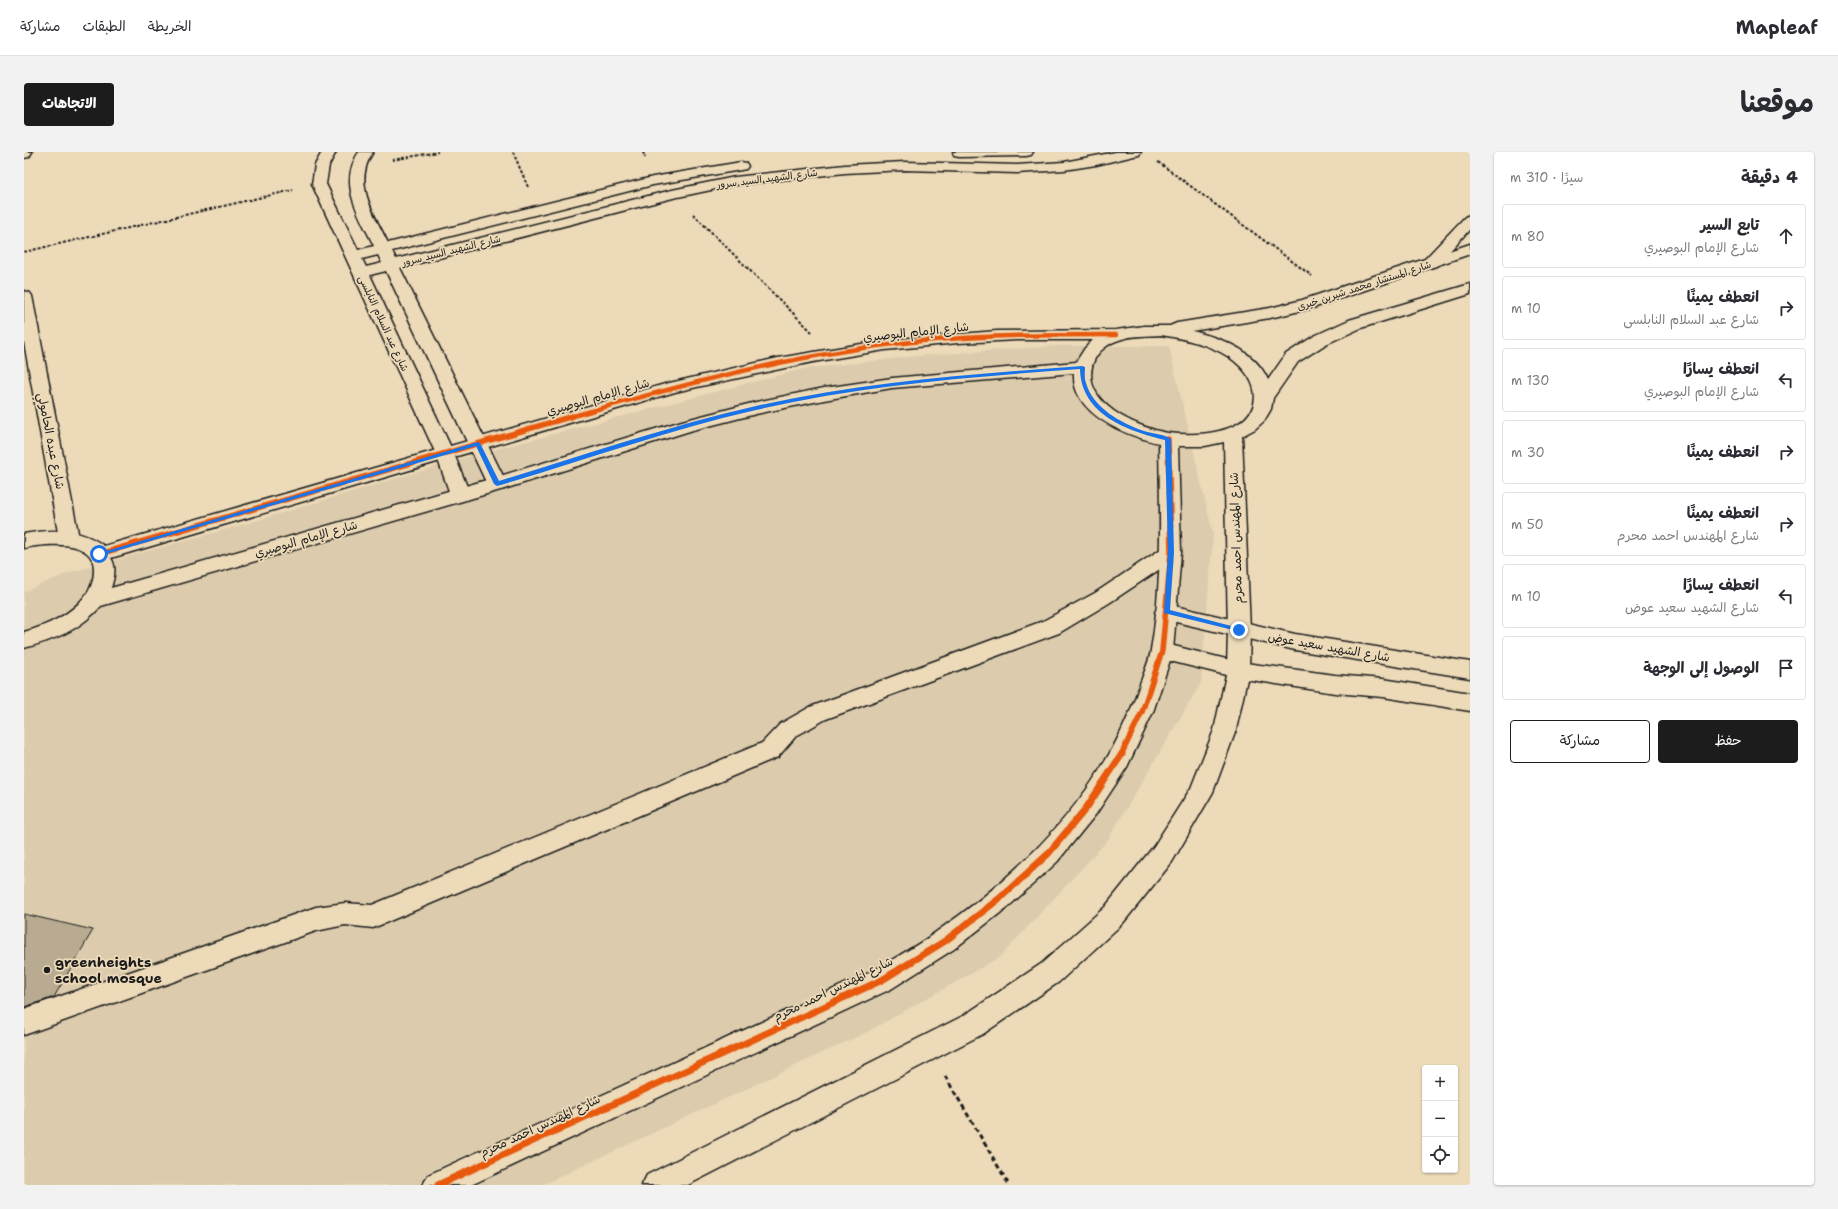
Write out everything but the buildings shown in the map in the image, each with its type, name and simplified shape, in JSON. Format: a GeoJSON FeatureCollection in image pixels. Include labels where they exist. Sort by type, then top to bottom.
{"type":"FeatureCollection","features":[{"type":"Feature","properties":{"kind":"street"},"geometry":{"type":"LineString","coordinates":[[319,184],[322,164],[329,152]]}},
{"type":"Feature","properties":{"kind":"street","name":"شارع الشهيد السيد سرور"},"geometry":{"type":"LineString","coordinates":[[792,161],[874,156],[1026,152]]}},
{"type":"Feature","properties":{"kind":"street","name":"شارع الشهيد السيد سرور"},"geometry":{"type":"LineString","coordinates":[[360,273],[672,194],[735,181],[845,169],[905,166],[1017,169],[1064,166],[1096,161],[1134,152]]}},
{"type":"Feature","properties":{"kind":"street"},"geometry":{"type":"LineString","coordinates":[[362,159],[355,179],[356,189],[497,484]]}},
{"type":"Feature","properties":{"kind":"street","name":"شارع الشهيد السيد سرور"},"geometry":{"type":"LineString","coordinates":[[353,256],[653,181],[757,164]]}},
{"type":"Feature","properties":{"kind":"street"},"geometry":{"type":"LineString","coordinates":[[726,168],[735,181]]}},
{"type":"Feature","properties":{"kind":"street","name":"شارع عبد السلام النابلسى"},"geometry":{"type":"LineString","coordinates":[[319,184],[445,454],[460,494]]}},
{"type":"Feature","properties":{"kind":"street"},"geometry":{"type":"LineString","coordinates":[[1430,263],[1470,220]]}},
{"type":"Feature","properties":{"kind":"street","name":"شارع المستشار محمد شيرين خيرى"},"geometry":{"type":"LineString","coordinates":[[1161,330],[1270,313],[1338,295],[1470,249]]}},
{"type":"Feature","properties":{"kind":"street"},"geometry":{"type":"LineString","coordinates":[[1265,397],[1261,381],[1250,365],[1232,352],[1211,341],[1186,334],[1161,330],[1139,331],[1116,336],[1100,344],[1089,354],[1082,367],[1083,382],[1090,397],[1103,411],[1121,423],[1143,433],[1168,439],[1191,441],[1214,439],[1233,434],[1251,424],[1262,412],[1265,397],[1292,358],[1320,340],[1355,324],[1470,289]]}},
{"type":"Feature","properties":{"kind":"street","name":"شارع عبده الحامولي"},"geometry":{"type":"LineString","coordinates":[[24,296],[69,538]]}},
{"type":"Feature","properties":{"kind":"street","name":"شارع الإمام البوصيري"},"geometry":{"type":"LineString","coordinates":[[99,554],[445,454],[478,443],[671,388],[742,370],[833,353],[957,338],[1026,335],[1116,336]]}},
{"type":"Feature","properties":{"kind":"street","name":"شارع الإمام البوصيري"},"geometry":{"type":"LineString","coordinates":[[93,601],[497,484],[688,425],[756,408],[824,394],[892,383],[960,376],[1082,367]]}},
{"type":"Feature","properties":{"kind":"street","name":"شارع المهندس احمد محرم"},"geometry":{"type":"LineString","coordinates":[[657,1185],[973,1025],[1050,973],[1114,915],[1163,854],[1201,792],[1224,730],[1238,670],[1239,630],[1233,434]]}},
{"type":"Feature","properties":{"kind":"street","name":"شارع المهندس احمد محرم"},"geometry":{"type":"LineString","coordinates":[[438,1185],[882,980],[945,941],[1000,898],[1048,854],[1087,807],[1119,760],[1142,712],[1162,651],[1171,552],[1168,439]]}},
{"type":"Feature","properties":{"kind":"street"},"geometry":{"type":"LineString","coordinates":[[24,541],[51,537],[69,538],[92,547],[99,554],[104,564],[105,576],[101,588],[93,601],[81,613],[66,624],[25,641]]}},
{"type":"Feature","properties":{"kind":"street"},"geometry":{"type":"LineString","coordinates":[[24,1022],[316,919],[345,914],[373,917],[770,750],[788,730],[818,713],[1051,627],[1102,598],[1171,552]]}},
{"type":"Feature","properties":{"kind":"street","name":"شارع الشهيد سعيد عوض"},"geometry":{"type":"LineString","coordinates":[[1166,612],[1239,630],[1310,645],[1470,670]]}},
{"type":"Feature","properties":{"kind":"street"},"geometry":{"type":"LineString","coordinates":[[1162,651],[1238,670],[1327,683],[1383,688],[1470,702]]}},
{"type":"Feature","properties":{"kind":"path"},"geometry":{"type":"LineString","coordinates":[[362,159],[438,152]]}},
{"type":"Feature","properties":{"kind":"path"},"geometry":{"type":"LineString","coordinates":[[513,152],[538,209]]}},
{"type":"Feature","properties":{"kind":"path"},"geometry":{"type":"LineString","coordinates":[[1157,161],[1338,295]]}},
{"type":"Feature","properties":{"kind":"path"},"geometry":{"type":"LineString","coordinates":[[24,252],[319,184]]}},
{"type":"Feature","properties":{"kind":"path"},"geometry":{"type":"LineString","coordinates":[[672,194],[833,353]]}},
{"type":"Feature","properties":{"kind":"path"},"geometry":{"type":"LineString","coordinates":[[928,1048],[1009,1185]]}},
{"type":"Feature","properties":{"kind":"shaded area"},"geometry":{"type":"Polygon","coordinates":[[[1056,346],[1169,346],[1213,534],[1201,683],[1107,841],[1000,957],[867,1032],[542,1185],[24,1185],[24,592],[68,573],[245,524],[477,454],[803,369],[916,356],[1056,346]]]}},
{"type":"Feature","properties":{"kind":"cycle path"},"geometry":{"type":"LineString","coordinates":[[99,554],[671,388],[742,371],[849,350],[922,341],[997,336],[1116,335]]}},
{"type":"Feature","properties":{"kind":"cycle path"},"geometry":{"type":"LineString","coordinates":[[438,1185],[882,980],[945,941],[1000,898],[1048,854],[1087,807],[1119,760],[1142,712],[1162,651],[1171,552],[1168,439]]}},
{"type":"Feature","properties":{"kind":"place","name":"greenheights school mosque"},"geometry":{"type":"Point","coordinates":[47,970]}},
{"type":"Feature","properties":{"kind":"route"},"geometry":{"type":"LineString","coordinates":[[99,554],[445,454],[478,443],[497,484],[688,425],[756,408],[824,394],[892,383],[960,376],[1082,367],[1083,382],[1090,397],[1103,411],[1121,423],[1143,433],[1168,439],[1171,552],[1166,612],[1239,630]]}}]}
